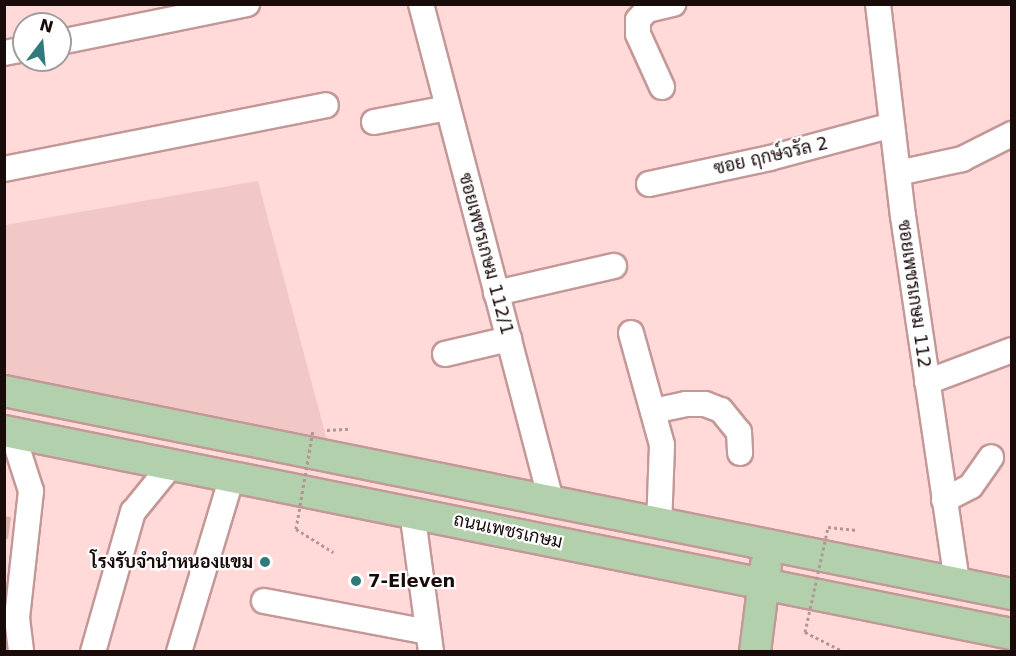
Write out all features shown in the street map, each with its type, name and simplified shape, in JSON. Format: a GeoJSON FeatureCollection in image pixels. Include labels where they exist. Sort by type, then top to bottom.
{"type":"FeatureCollection","features":[{"type":"Feature","properties":{"kind":"main road","name":"ถนนเพชรเกษม"},"geometry":{"type":"LineString","coordinates":[[4,391],[769,548],[1011,594]]}},
{"type":"Feature","properties":{"kind":"main road","name":"ถนนเพชรเกษม"},"geometry":{"type":"LineString","coordinates":[[8,432],[412,511],[1011,634]]}},
{"type":"Feature","properties":{"kind":"main road"},"geometry":{"type":"LineString","coordinates":[[755,651],[762,583],[769,548]]}},
{"type":"Feature","properties":{"kind":"street"},"geometry":{"type":"LineString","coordinates":[[72,40],[247,4]]}},
{"type":"Feature","properties":{"kind":"street","name":"ซอยเพชรเกษม 112/1"},"geometry":{"type":"LineString","coordinates":[[421,4],[552,504]]}},
{"type":"Feature","properties":{"kind":"street"},"geometry":{"type":"LineString","coordinates":[[663,87],[638,34],[638,20],[647,10],[673,4]]}},
{"type":"Feature","properties":{"kind":"street","name":"ซอยเพชรเกษม 112"},"geometry":{"type":"LineString","coordinates":[[878,4],[898,173],[957,583]]}},
{"type":"Feature","properties":{"kind":"street"},"geometry":{"type":"LineString","coordinates":[[4,169],[326,105]]}},
{"type":"Feature","properties":{"kind":"street"},"geometry":{"type":"LineString","coordinates":[[374,123],[448,108]]}},
{"type":"Feature","properties":{"kind":"street","name":"ซอย ฤกษ์จรัล 2"},"geometry":{"type":"LineString","coordinates":[[649,184],[770,158],[892,125]]}},
{"type":"Feature","properties":{"kind":"street"},"geometry":{"type":"LineString","coordinates":[[898,173],[962,159],[1011,134]]}},
{"type":"Feature","properties":{"kind":"street"},"geometry":{"type":"LineString","coordinates":[[496,293],[614,266]]}},
{"type":"Feature","properties":{"kind":"street"},"geometry":{"type":"LineString","coordinates":[[631,333],[662,445],[659,525]]}},
{"type":"Feature","properties":{"kind":"street"},"geometry":{"type":"LineString","coordinates":[[445,354],[509,339]]}},
{"type":"Feature","properties":{"kind":"street"},"geometry":{"type":"LineString","coordinates":[[927,382],[1011,350]]}},
{"type":"Feature","properties":{"kind":"street"},"geometry":{"type":"LineString","coordinates":[[653,411],[685,404],[705,404],[721,410],[739,432],[740,453]]}},
{"type":"Feature","properties":{"kind":"street"},"geometry":{"type":"LineString","coordinates":[[8,432],[31,491],[17,618],[21,651]]}},
{"type":"Feature","properties":{"kind":"street"},"geometry":{"type":"LineString","coordinates":[[944,500],[971,486],[991,457]]}},
{"type":"Feature","properties":{"kind":"street"},"geometry":{"type":"LineString","coordinates":[[93,651],[133,512],[172,464]]}},
{"type":"Feature","properties":{"kind":"street"},"geometry":{"type":"LineString","coordinates":[[179,651],[232,476]]}},
{"type":"Feature","properties":{"kind":"street"},"geometry":{"type":"LineString","coordinates":[[264,601],[430,642],[412,511]]}},
{"type":"Feature","properties":{"kind":"path"},"geometry":{"type":"LineString","coordinates":[[333,552],[296,529],[313,430],[349,429]]}},
{"type":"Feature","properties":{"kind":"path"},"geometry":{"type":"LineString","coordinates":[[840,651],[805,632],[828,527],[857,530]]}},
{"type":"Feature","properties":{"kind":"shaded area"},"geometry":{"type":"Polygon","coordinates":[[[258,181],[328,444],[5,375],[5,225],[258,181]]]}},
{"type":"Feature","properties":{"kind":"building"},"geometry":{"type":"Polygon","coordinates":[[[4,516],[11,517],[8,539],[4,539],[4,516]]]}},
{"type":"Feature","properties":{"kind":"place","name":"โรงรับจำนำหนองแขม"},"geometry":{"type":"Point","coordinates":[265,562]}},
{"type":"Feature","properties":{"kind":"place","name":"7-Eleven"},"geometry":{"type":"Point","coordinates":[356,581]}}]}
